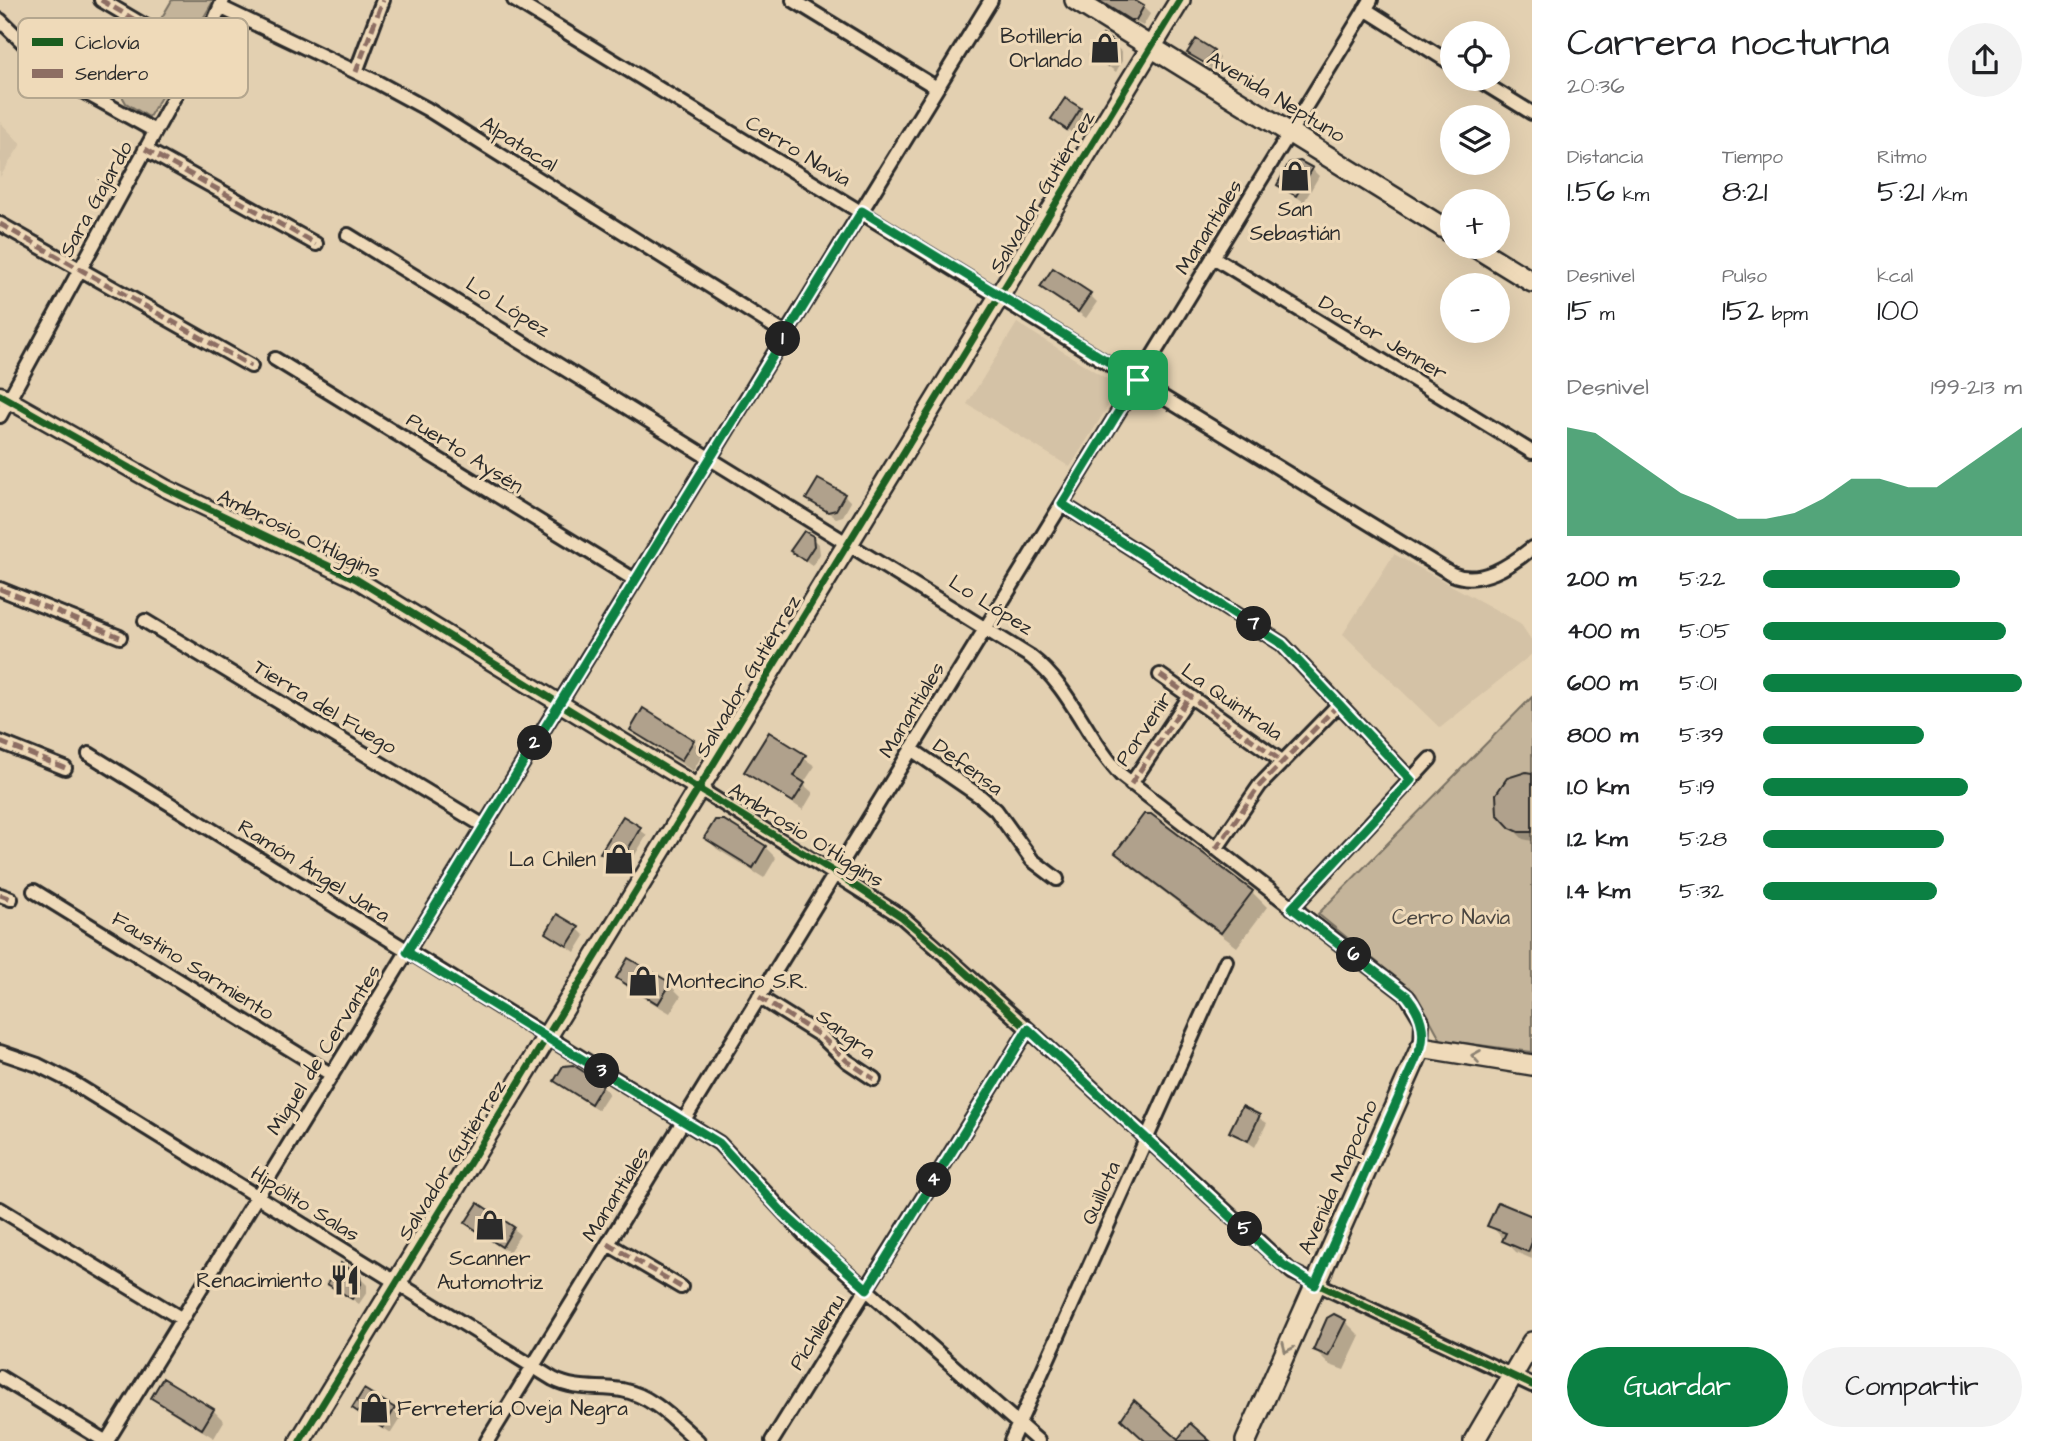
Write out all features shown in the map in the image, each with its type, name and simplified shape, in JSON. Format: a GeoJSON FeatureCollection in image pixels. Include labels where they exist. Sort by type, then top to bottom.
{"type":"FeatureCollection","features":[{"type":"Feature","properties":{"kind":"main road","name":"Avenida Neptuno"},"geometry":{"type":"LineString","coordinates":[[1075,0],[1440,226]]}},
{"type":"Feature","properties":{"kind":"main road","name":"Salvador Gutiérrez"},"geometry":{"type":"LineString","coordinates":[[300,1441],[1180,0]]}},
{"type":"Feature","properties":{"kind":"main road"},"geometry":{"type":"LineString","coordinates":[[1495,259],[1532,282]]}},
{"type":"Feature","properties":{"kind":"main road"},"geometry":{"type":"LineString","coordinates":[[1421,1047],[1532,1065]]}},
{"type":"Feature","properties":{"kind":"main road","name":"Avenida Mapocho"},"geometry":{"type":"LineString","coordinates":[[1246,1441],[1421,1047]]}},
{"type":"Feature","properties":{"kind":"main road"},"geometry":{"type":"LineString","coordinates":[[1474,1441],[1532,1342]]}},
{"type":"Feature","properties":{"kind":"street"},"geometry":{"type":"LineString","coordinates":[[101,0],[132,18]]}},
{"type":"Feature","properties":{"kind":"street"},"geometry":{"type":"LineString","coordinates":[[356,72],[382,4],[368,0]]}},
{"type":"Feature","properties":{"kind":"street","name":"Cerro Navia"},"geometry":{"type":"LineString","coordinates":[[514,0],[1452,574],[1464,578],[1484,576],[1532,548]]}},
{"type":"Feature","properties":{"kind":"street"},"geometry":{"type":"LineString","coordinates":[[793,0],[937,88]]}},
{"type":"Feature","properties":{"kind":"street","name":"Miguel de Cervantes"},"geometry":{"type":"LineString","coordinates":[[106,1441],[991,0]]}},
{"type":"Feature","properties":{"kind":"street","name":"Alpatacal"},"geometry":{"type":"LineString","coordinates":[[222,4],[427,109],[786,334]]}},
{"type":"Feature","properties":{"kind":"street"},"geometry":{"type":"LineString","coordinates":[[1368,5],[1440,56]]}},
{"type":"Feature","properties":{"kind":"street","name":"Manantiales"},"geometry":{"type":"LineString","coordinates":[[487,1441],[1368,5]]}},
{"type":"Feature","properties":{"kind":"street"},"geometry":{"type":"LineString","coordinates":[[0,20],[18,38]]}},
{"type":"Feature","properties":{"kind":"street"},"geometry":{"type":"LineString","coordinates":[[1496,91],[1532,113]]}},
{"type":"Feature","properties":{"kind":"street"},"geometry":{"type":"LineString","coordinates":[[95,98],[155,131]]}},
{"type":"Feature","properties":{"kind":"street","name":"Sara Gajardo"},"geometry":{"type":"LineString","coordinates":[[0,416],[4,397],[79,269],[173,98]]}},
{"type":"Feature","properties":{"kind":"street"},"geometry":{"type":"LineString","coordinates":[[145,149],[316,244]]}},
{"type":"Feature","properties":{"kind":"street"},"geometry":{"type":"LineString","coordinates":[[0,224],[251,366]]}},
{"type":"Feature","properties":{"kind":"street","name":"Lo López"},"geometry":{"type":"LineString","coordinates":[[348,235],[1031,657],[1055,678],[1099,749],[1130,784],[1407,996],[1422,1021],[1421,1047]]}},
{"type":"Feature","properties":{"kind":"street","name":"Doctor Jenner"},"geometry":{"type":"LineString","coordinates":[[1213,257],[1532,452]]}},
{"type":"Feature","properties":{"kind":"street","name":"Puerto Aysén"},"geometry":{"type":"LineString","coordinates":[[275,359],[635,580]]}},
{"type":"Feature","properties":{"kind":"street","name":"Ambrosio O'Higgins"},"geometry":{"type":"LineString","coordinates":[[4,397],[164,488],[349,575],[836,873],[902,917],[1028,1029],[1283,1265],[1315,1285],[1532,1385]]}},
{"type":"Feature","properties":{"kind":"street"},"geometry":{"type":"LineString","coordinates":[[1062,504],[1282,644],[1411,780]]}},
{"type":"Feature","properties":{"kind":"street"},"geometry":{"type":"LineString","coordinates":[[0,589],[120,637]]}},
{"type":"Feature","properties":{"kind":"street","name":"Tierra del Fuego"},"geometry":{"type":"LineString","coordinates":[[145,621],[484,826]]}},
{"type":"Feature","properties":{"kind":"street","name":"La Quintrala"},"geometry":{"type":"LineString","coordinates":[[1160,675],[1283,762]]}},
{"type":"Feature","properties":{"kind":"street","name":"Porvenir"},"geometry":{"type":"LineString","coordinates":[[1130,784],[1190,696]]}},
{"type":"Feature","properties":{"kind":"street"},"geometry":{"type":"LineString","coordinates":[[1216,849],[1247,800],[1339,704]]}},
{"type":"Feature","properties":{"kind":"street"},"geometry":{"type":"LineString","coordinates":[[0,742],[65,768]]}},
{"type":"Feature","properties":{"kind":"street","name":"Defensa"},"geometry":{"type":"LineString","coordinates":[[911,749],[996,810],[1032,860],[1056,879]]}},
{"type":"Feature","properties":{"kind":"street","name":"Ramón Ángel Jara"},"geometry":{"type":"LineString","coordinates":[[89,754],[729,1151],[784,1214],[1038,1441]]}},
{"type":"Feature","properties":{"kind":"street"},"geometry":{"type":"LineString","coordinates":[[1292,908],[1430,759]]}},
{"type":"Feature","properties":{"kind":"street","name":"Faustino Sarmiento"},"geometry":{"type":"LineString","coordinates":[[34,891],[332,1074]]}},
{"type":"Feature","properties":{"kind":"street","name":"Quillota"},"geometry":{"type":"LineString","coordinates":[[1011,1441],[1226,961]]}},
{"type":"Feature","properties":{"kind":"street","name":"Sangra"},"geometry":{"type":"LineString","coordinates":[[759,998],[821,1036],[847,1061],[874,1079]]}},
{"type":"Feature","properties":{"kind":"street","name":"Pichilemu"},"geometry":{"type":"LineString","coordinates":[[772,1441],[1028,1029]]}},
{"type":"Feature","properties":{"kind":"street","name":"Hipólito Salas"},"geometry":{"type":"LineString","coordinates":[[0,1052],[38,1065],[70,1081],[533,1367],[572,1387],[619,1390],[640,1396],[664,1411],[698,1441]]}},
{"type":"Feature","properties":{"kind":"street"},"geometry":{"type":"LineString","coordinates":[[0,1209],[182,1319]]}},
{"type":"Feature","properties":{"kind":"street"},"geometry":{"type":"LineString","coordinates":[[608,1244],[681,1287]]}},
{"type":"Feature","properties":{"kind":"street"},"geometry":{"type":"LineString","coordinates":[[0,1377],[106,1441]]}},
{"type":"Feature","properties":{"kind":"shaded area"},"geometry":{"type":"Polygon","coordinates":[[[0,122],[21,144],[0,177],[0,122]]]}},
{"type":"Feature","properties":{"kind":"shaded area"},"geometry":{"type":"Polygon","coordinates":[[[1017,323],[1120,387],[1070,467],[967,404],[1017,323]]]}},
{"type":"Feature","properties":{"kind":"shaded area"},"geometry":{"type":"Polygon","coordinates":[[[1394,554],[1520,623],[1532,641],[1532,654],[1440,728],[1343,634],[1394,554]]]}},
{"type":"Feature","properties":{"kind":"green space"},"geometry":{"type":"Polygon","coordinates":[[[172,0],[214,0],[203,18],[162,18],[172,0]]]}},
{"type":"Feature","properties":{"kind":"green space"},"geometry":{"type":"Polygon","coordinates":[[[123,98],[160,98],[149,117],[126,103],[123,98]]]}},
{"type":"Feature","properties":{"kind":"green space","name":"Cerro Navia"},"geometry":{"type":"Polygon","coordinates":[[[1532,697],[1532,1052],[1441,1040],[1416,994],[1318,914],[1532,697]]]}},
{"type":"Feature","properties":{"kind":"building"},"geometry":{"type":"Polygon","coordinates":[[[1098,0],[1134,0],[1144,6],[1136,20],[1130,20],[1098,0]]]}},
{"type":"Feature","properties":{"kind":"building","name":"Botillería Orlando"},"geometry":{"type":"Polygon","coordinates":[[[1103,35],[1115,43],[1116,53],[1108,66],[1090,55],[1103,35]]]}},
{"type":"Feature","properties":{"kind":"building"},"geometry":{"type":"Polygon","coordinates":[[[1196,39],[1214,50],[1206,64],[1187,53],[1196,39]]]}},
{"type":"Feature","properties":{"kind":"building"},"geometry":{"type":"Polygon","coordinates":[[[1065,98],[1081,108],[1067,130],[1051,119],[1065,98]]]}},
{"type":"Feature","properties":{"kind":"building","name":"San Sebastián"},"geometry":{"type":"Polygon","coordinates":[[[1300,161],[1313,168],[1296,196],[1277,185],[1289,163],[1300,161]]]}},
{"type":"Feature","properties":{"kind":"building"},"geometry":{"type":"Polygon","coordinates":[[[1053,268],[1091,293],[1078,312],[1040,287],[1053,268]]]}},
{"type":"Feature","properties":{"kind":"building"},"geometry":{"type":"Polygon","coordinates":[[[818,479],[845,494],[836,510],[828,512],[806,499],[818,479]]]}},
{"type":"Feature","properties":{"kind":"building"},"geometry":{"type":"Polygon","coordinates":[[[804,531],[813,536],[814,546],[805,560],[790,551],[804,531]]]}},
{"type":"Feature","properties":{"kind":"building"},"geometry":{"type":"Polygon","coordinates":[[[643,708],[694,740],[681,761],[630,730],[643,708]]]}},
{"type":"Feature","properties":{"kind":"building"},"geometry":{"type":"Polygon","coordinates":[[[769,732],[806,755],[794,776],[805,783],[793,802],[744,772],[769,732]]]}},
{"type":"Feature","properties":{"kind":"building"},"geometry":{"type":"Polygon","coordinates":[[[1526,772],[1532,773],[1532,832],[1519,832],[1510,828],[1497,814],[1496,794],[1507,778],[1526,772]]]}},
{"type":"Feature","properties":{"kind":"building"},"geometry":{"type":"Polygon","coordinates":[[[1144,814],[1151,814],[1253,891],[1221,933],[1115,853],[1144,814]]]}},
{"type":"Feature","properties":{"kind":"building"},"geometry":{"type":"Polygon","coordinates":[[[623,816],[641,827],[619,865],[600,853],[623,816]]]}},
{"type":"Feature","properties":{"kind":"building"},"geometry":{"type":"Polygon","coordinates":[[[715,820],[724,820],[766,846],[753,868],[704,838],[715,820]]]}},
{"type":"Feature","properties":{"kind":"building"},"geometry":{"type":"Polygon","coordinates":[[[557,914],[579,927],[567,946],[546,933],[557,914]]]}},
{"type":"Feature","properties":{"kind":"building","name":"Montecino S.R."},"geometry":{"type":"Polygon","coordinates":[[[628,958],[671,983],[658,1004],[616,978],[628,958]]]}},
{"type":"Feature","properties":{"kind":"building"},"geometry":{"type":"Polygon","coordinates":[[[573,1065],[603,1084],[591,1104],[554,1081],[563,1066],[573,1065]]]}},
{"type":"Feature","properties":{"kind":"building"},"geometry":{"type":"Polygon","coordinates":[[[1242,1106],[1260,1115],[1248,1141],[1229,1132],[1242,1106]]]}},
{"type":"Feature","properties":{"kind":"building"},"geometry":{"type":"Polygon","coordinates":[[[1498,1202],[1532,1216],[1532,1242],[1528,1252],[1502,1241],[1506,1233],[1487,1226],[1498,1202]]]}},
{"type":"Feature","properties":{"kind":"building","name":"Scanner Automotriz"},"geometry":{"type":"Polygon","coordinates":[[[478,1203],[514,1227],[502,1247],[465,1223],[478,1203]]]}},
{"type":"Feature","properties":{"kind":"building","name":"Renacimiento"},"geometry":{"type":"Polygon","coordinates":[[[341,1263],[360,1276],[361,1284],[352,1299],[327,1284],[341,1263]]]}},
{"type":"Feature","properties":{"kind":"building"},"geometry":{"type":"Polygon","coordinates":[[[1334,1314],[1346,1320],[1328,1356],[1313,1350],[1327,1318],[1334,1314]]]}},
{"type":"Feature","properties":{"kind":"building"},"geometry":{"type":"Polygon","coordinates":[[[163,1378],[214,1409],[202,1429],[151,1398],[163,1378]]]}},
{"type":"Feature","properties":{"kind":"building","name":"Ferretería Oveja Negra"},"geometry":{"type":"Polygon","coordinates":[[[364,1389],[395,1408],[383,1428],[352,1408],[364,1389]]]}},
{"type":"Feature","properties":{"kind":"building"},"geometry":{"type":"Polygon","coordinates":[[[1134,1400],[1178,1439],[1190,1423],[1210,1441],[1145,1441],[1121,1419],[1134,1400]]]}},
{"type":"Feature","properties":{"kind":"marked path"},"geometry":{"type":"LineString","coordinates":[[101,0],[132,18]]}},
{"type":"Feature","properties":{"kind":"marked path"},"geometry":{"type":"LineString","coordinates":[[356,72],[383,0]]}},
{"type":"Feature","properties":{"kind":"marked path"},"geometry":{"type":"LineString","coordinates":[[145,149],[316,244]]}},
{"type":"Feature","properties":{"kind":"marked path"},"geometry":{"type":"LineString","coordinates":[[0,224],[251,366]]}},
{"type":"Feature","properties":{"kind":"marked path"},"geometry":{"type":"LineString","coordinates":[[0,589],[120,637]]}},
{"type":"Feature","properties":{"kind":"marked path"},"geometry":{"type":"LineString","coordinates":[[1282,644],[1411,780]]}},
{"type":"Feature","properties":{"kind":"marked path"},"geometry":{"type":"LineString","coordinates":[[1160,675],[1283,762]]}},
{"type":"Feature","properties":{"kind":"marked path"},"geometry":{"type":"LineString","coordinates":[[1131,784],[1190,696]]}},
{"type":"Feature","properties":{"kind":"marked path"},"geometry":{"type":"LineString","coordinates":[[1216,849],[1260,785],[1339,704]]}},
{"type":"Feature","properties":{"kind":"marked path"},"geometry":{"type":"LineString","coordinates":[[0,742],[65,768]]}},
{"type":"Feature","properties":{"kind":"marked path"},"geometry":{"type":"LineString","coordinates":[[0,895],[11,899]]}},
{"type":"Feature","properties":{"kind":"marked path"},"geometry":{"type":"LineString","coordinates":[[759,997],[821,1036],[847,1061],[874,1079]]}},
{"type":"Feature","properties":{"kind":"marked path"},"geometry":{"type":"LineString","coordinates":[[608,1244],[681,1287]]}},
{"type":"Feature","properties":{"kind":"cycle path"},"geometry":{"type":"LineString","coordinates":[[300,1441],[1180,0]]}},
{"type":"Feature","properties":{"kind":"cycle path"},"geometry":{"type":"LineString","coordinates":[[0,395],[165,488],[356,579],[836,873],[902,917],[951,959],[1292,1272],[1532,1385]]}},
{"type":"Feature","properties":{"kind":"place","name":"Botillería Orlando"},"geometry":{"type":"Point","coordinates":[1105,48]}},
{"type":"Feature","properties":{"kind":"place","name":"San Sebastián"},"geometry":{"type":"Point","coordinates":[1295,176]}},
{"type":"Feature","properties":{"kind":"place","name":"La Chilen"},"geometry":{"type":"Point","coordinates":[619,859]}},
{"type":"Feature","properties":{"kind":"place","name":"Montecino S.R."},"geometry":{"type":"Point","coordinates":[643,981]}},
{"type":"Feature","properties":{"kind":"place","name":"Scanner Automotriz"},"geometry":{"type":"Point","coordinates":[490,1225]}},
{"type":"Feature","properties":{"kind":"place","name":"Renacimiento"},"geometry":{"type":"Point","coordinates":[345,1280]}},
{"type":"Feature","properties":{"kind":"place","name":"Ferretería Oveja Negra"},"geometry":{"type":"Point","coordinates":[374,1408]}},
{"type":"Feature","properties":{"kind":"route"},"geometry":{"type":"LineString","coordinates":[[862,211],[1138,380],[1062,504],[1282,644],[1411,780],[1292,908],[1407,996],[1422,1021],[1421,1047],[1315,1285],[1283,1265],[1028,1029],[867,1289],[807,1237],[735,1157],[719,1143],[407,952],[862,211]]}}]}
